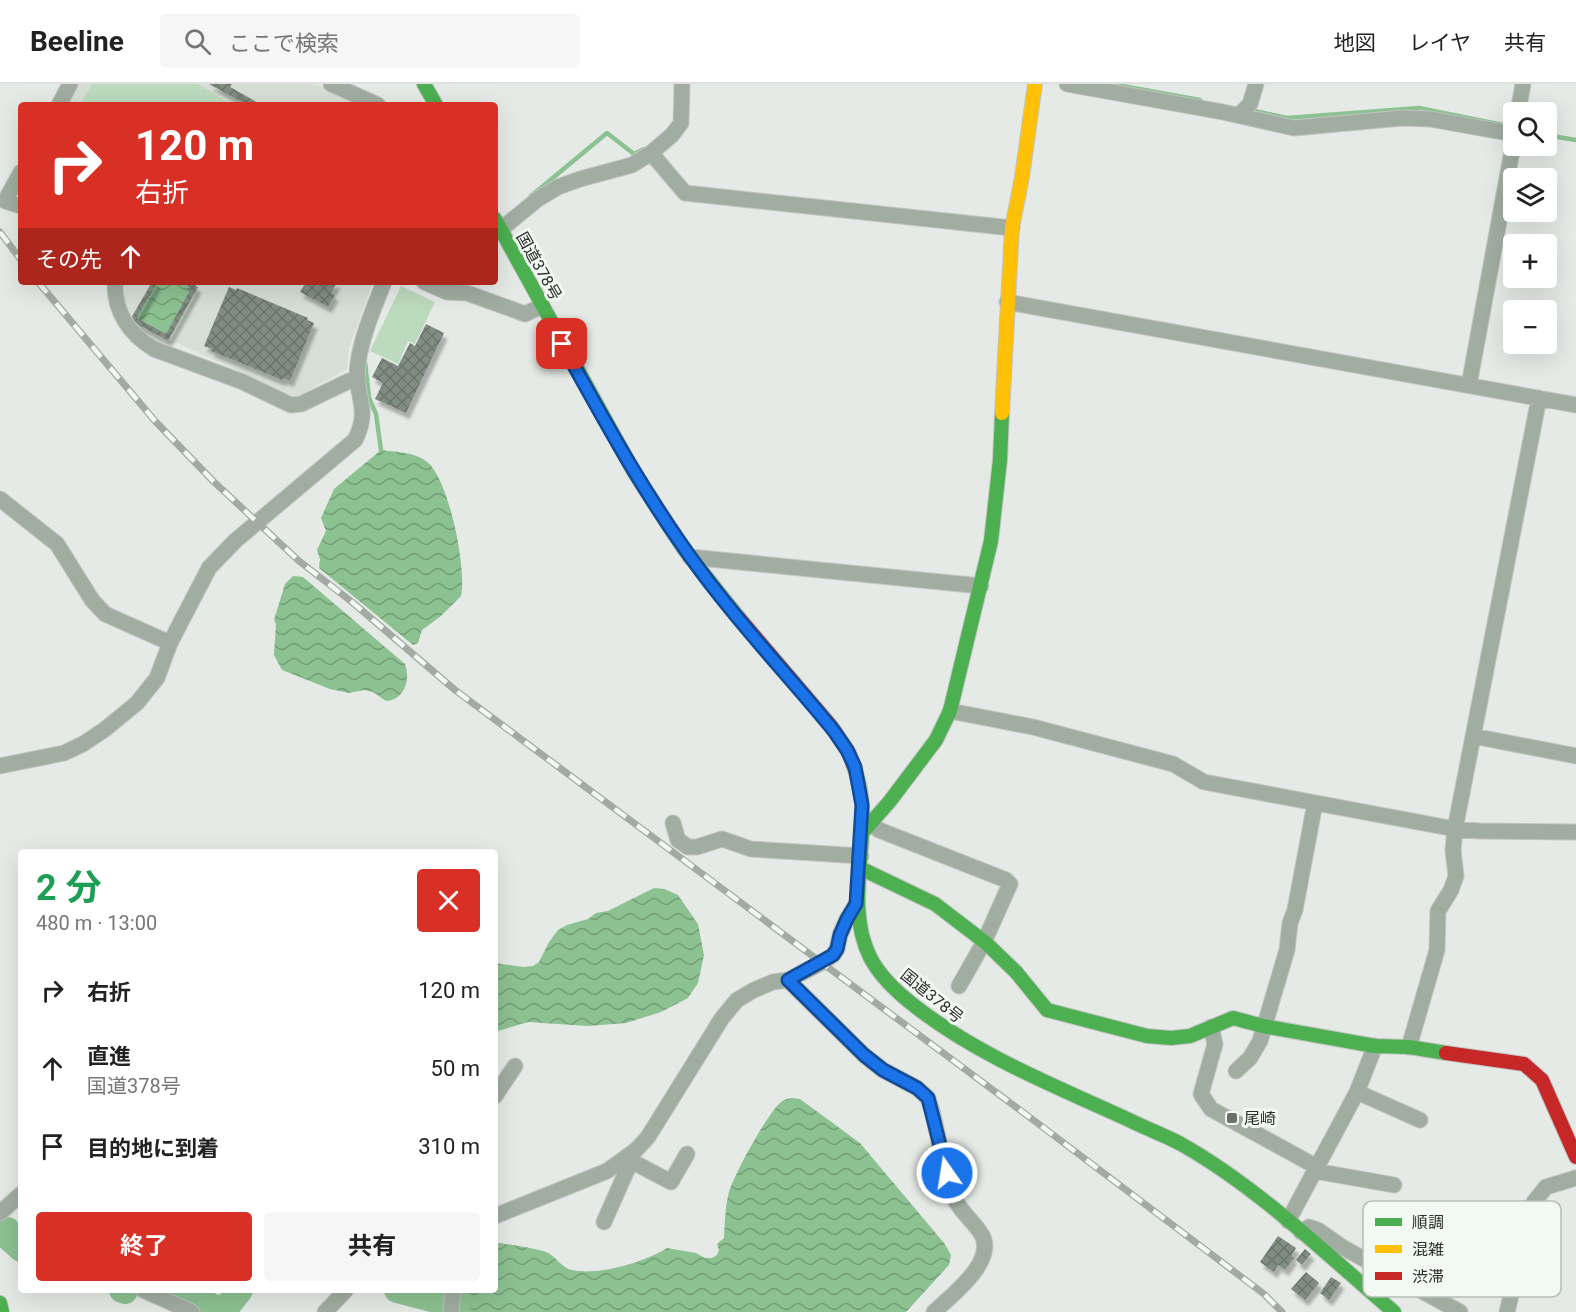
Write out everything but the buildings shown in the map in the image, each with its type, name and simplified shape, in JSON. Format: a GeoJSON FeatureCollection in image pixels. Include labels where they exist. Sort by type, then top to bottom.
{"type":"FeatureCollection","features":[{"type":"Feature","properties":{"kind":"main road"},"geometry":{"type":"LineString","coordinates":[[424,84],[434,102]]}},
{"type":"Feature","properties":{"kind":"main road"},"geometry":{"type":"LineString","coordinates":[[866,828],[890,801],[936,740],[950,711],[991,542],[1000,460],[1012,228],[1022,177],[1035,84]]}},
{"type":"Feature","properties":{"kind":"main road","name":"国道378号"},"geometry":{"type":"LineString","coordinates":[[498,225],[594,401],[644,487],[690,557],[813,705],[847,750],[855,767],[866,828],[856,904],[861,937],[874,965],[890,985],[944,1028],[978,1050],[1180,1144],[1231,1176],[1363,1285]]}},
{"type":"Feature","properties":{"kind":"main road"},"geometry":{"type":"LineString","coordinates":[[860,862],[935,904],[984,942],[1016,972],[1047,1010],[1147,1036],[1171,1038],[1190,1036],[1233,1018],[1263,1026],[1376,1046],[1409,1047],[1524,1064],[1542,1080],[1576,1157]]}},
{"type":"Feature","properties":{"kind":"main road","name":"国道378号"},"geometry":{"type":"LineString","coordinates":[[1377,1297],[1394,1312]]}},
{"type":"Feature","properties":{"kind":"main road"},"geometry":{"type":"LineString","coordinates":[[0,1303],[2,1312]]}},
{"type":"Feature","properties":{"kind":"street"},"geometry":{"type":"LineString","coordinates":[[61,102],[70,84]]}},
{"type":"Feature","properties":{"kind":"street"},"geometry":{"type":"LineString","coordinates":[[331,84],[371,102]]}},
{"type":"Feature","properties":{"kind":"street"},"geometry":{"type":"LineString","coordinates":[[498,225],[558,187],[632,165],[651,153],[672,135],[681,123],[682,84]]}},
{"type":"Feature","properties":{"kind":"street"},"geometry":{"type":"LineString","coordinates":[[1067,84],[1239,115],[1294,128],[1402,118],[1430,119],[1503,132]]}},
{"type":"Feature","properties":{"kind":"street"},"geometry":{"type":"LineString","coordinates":[[1239,115],[1250,104],[1256,84]]}},
{"type":"Feature","properties":{"kind":"street"},"geometry":{"type":"LineString","coordinates":[[1520,102],[1523,84]]}},
{"type":"Feature","properties":{"kind":"street"},"geometry":{"type":"LineString","coordinates":[[651,153],[685,193],[1012,228]]}},
{"type":"Feature","properties":{"kind":"street"},"geometry":{"type":"LineString","coordinates":[[1468,385],[1511,156]]}},
{"type":"Feature","properties":{"kind":"street"},"geometry":{"type":"LineString","coordinates":[[18,176],[2,200],[18,205]]}},
{"type":"Feature","properties":{"kind":"street"},"geometry":{"type":"LineString","coordinates":[[116,285],[115,296],[119,312],[129,328],[144,344],[154,350],[243,382],[291,405],[301,404],[349,381],[356,380]]}},
{"type":"Feature","properties":{"kind":"street"},"geometry":{"type":"LineString","coordinates":[[0,766],[64,753],[83,744],[104,730],[147,692],[157,678],[170,643],[199,584],[222,554],[354,440],[361,428],[363,417],[356,380],[358,361],[383,285]]}},
{"type":"Feature","properties":{"kind":"street"},"geometry":{"type":"LineString","coordinates":[[431,285],[447,292],[467,293],[525,314],[542,306]]}},
{"type":"Feature","properties":{"kind":"street"},"geometry":{"type":"LineString","coordinates":[[1007,302],[1576,405]]}},
{"type":"Feature","properties":{"kind":"street"},"geometry":{"type":"LineString","coordinates":[[1409,1047],[1437,951],[1438,911],[1451,890],[1456,876],[1453,850],[1455,829],[1539,398]]}},
{"type":"Feature","properties":{"kind":"street"},"geometry":{"type":"LineString","coordinates":[[0,499],[57,543],[92,600],[105,614],[170,643]]}},
{"type":"Feature","properties":{"kind":"street"},"geometry":{"type":"LineString","coordinates":[[690,557],[981,586]]}},
{"type":"Feature","properties":{"kind":"street"},"geometry":{"type":"LineString","coordinates":[[950,711],[1033,727],[1173,764],[1204,782],[1455,829],[1576,832]]}},
{"type":"Feature","properties":{"kind":"street"},"geometry":{"type":"LineString","coordinates":[[1473,736],[1576,756]]}},
{"type":"Feature","properties":{"kind":"street"},"geometry":{"type":"LineString","coordinates":[[1236,1071],[1250,1058],[1256,1048],[1287,950],[1290,923],[1295,910],[1316,803]]}},
{"type":"Feature","properties":{"kind":"street"},"geometry":{"type":"LineString","coordinates":[[673,823],[678,840],[688,847],[722,840],[751,849],[860,862]]}},
{"type":"Feature","properties":{"kind":"street"},"geometry":{"type":"LineString","coordinates":[[866,828],[879,830],[1006,880],[1010,884],[984,942],[959,986]]}},
{"type":"Feature","properties":{"kind":"street"},"geometry":{"type":"LineString","coordinates":[[604,1222],[629,1159],[648,1137],[722,1018],[736,1000],[773,982],[788,980],[833,955],[847,919],[856,904]]}},
{"type":"Feature","properties":{"kind":"street"},"geometry":{"type":"LineString","coordinates":[[788,980],[864,1055],[883,1070],[917,1088],[928,1098],[952,1194],[958,1207],[981,1233],[987,1244],[985,1255],[977,1268],[934,1312]]}},
{"type":"Feature","properties":{"kind":"street"},"geometry":{"type":"LineString","coordinates":[[1211,1027],[1215,1044],[1201,1094],[1210,1109],[1316,1169],[1394,1185]]}},
{"type":"Feature","properties":{"kind":"street"},"geometry":{"type":"LineString","coordinates":[[1288,1221],[1356,1092],[1376,1046]]}},
{"type":"Feature","properties":{"kind":"street"},"geometry":{"type":"LineString","coordinates":[[498,1092],[515,1066]]}},
{"type":"Feature","properties":{"kind":"street"},"geometry":{"type":"LineString","coordinates":[[1356,1092],[1420,1120]]}},
{"type":"Feature","properties":{"kind":"street"},"geometry":{"type":"LineString","coordinates":[[629,1159],[670,1182],[687,1155]]}},
{"type":"Feature","properties":{"kind":"street"},"geometry":{"type":"LineString","coordinates":[[498,1215],[607,1171],[629,1159]]}},
{"type":"Feature","properties":{"kind":"street"},"geometry":{"type":"LineString","coordinates":[[1535,1201],[1546,1187],[1576,1178]]}},
{"type":"Feature","properties":{"kind":"street"},"geometry":{"type":"LineString","coordinates":[[2,1207],[18,1196]]}},
{"type":"Feature","properties":{"kind":"street"},"geometry":{"type":"LineString","coordinates":[[2,1207],[18,1215]]}},
{"type":"Feature","properties":{"kind":"street"},"geometry":{"type":"LineString","coordinates":[[1301,1232],[1309,1227],[1318,1230],[1363,1259]]}},
{"type":"Feature","properties":{"kind":"street"},"geometry":{"type":"LineString","coordinates":[[150,1293],[192,1312]]}},
{"type":"Feature","properties":{"kind":"street"},"geometry":{"type":"LineString","coordinates":[[325,1312],[343,1293]]}},
{"type":"Feature","properties":{"kind":"street"},"geometry":{"type":"LineString","coordinates":[[1433,1297],[1460,1312]]}},
{"type":"Feature","properties":{"kind":"street"},"geometry":{"type":"LineString","coordinates":[[1508,1312],[1512,1297]]}},
{"type":"Feature","properties":{"kind":"shaded area"},"geometry":{"type":"Polygon","coordinates":[[[76,84],[316,84],[357,102],[67,102],[76,84]]]}},
{"type":"Feature","properties":{"kind":"shaded area"},"geometry":{"type":"Polygon","coordinates":[[[92,84],[197,84],[228,102],[82,102],[92,84]]]}},
{"type":"Feature","properties":{"kind":"shaded area"},"geometry":{"type":"Polygon","coordinates":[[[122,285],[372,285],[349,348],[347,369],[300,395],[294,396],[177,343],[157,344],[149,340],[128,318],[122,285]]]}},
{"type":"Feature","properties":{"kind":"shaded area"},"geometry":{"type":"Polygon","coordinates":[[[401,286],[435,302],[415,344],[408,341],[398,364],[370,351],[401,286]]]}},
{"type":"Feature","properties":{"kind":"water"},"geometry":{"type":"Polygon","coordinates":[[[156,285],[186,285],[191,288],[166,334],[137,318],[156,285]]]}},
{"type":"Feature","properties":{"kind":"water"},"geometry":{"type":"Polygon","coordinates":[[[381,450],[416,456],[426,461],[434,470],[449,504],[459,546],[461,596],[441,616],[422,630],[418,643],[413,645],[319,568],[320,559],[317,550],[326,531],[321,518],[334,489],[381,450]]]}},
{"type":"Feature","properties":{"kind":"water"},"geometry":{"type":"Polygon","coordinates":[[[293,576],[303,577],[405,664],[407,676],[402,693],[386,701],[373,692],[364,690],[349,693],[330,689],[282,670],[274,655],[276,624],[274,620],[285,584],[293,576]]]}},
{"type":"Feature","properties":{"kind":"water"},"geometry":{"type":"Polygon","coordinates":[[[654,888],[664,889],[678,895],[698,924],[704,955],[698,983],[688,998],[661,1012],[626,1023],[588,1026],[528,1022],[498,1031],[498,963],[533,966],[539,962],[558,930],[588,919],[596,913],[608,911],[654,888]]]}},
{"type":"Feature","properties":{"kind":"water"},"geometry":{"type":"Polygon","coordinates":[[[786,1099],[800,1099],[860,1143],[944,1243],[951,1255],[949,1265],[906,1312],[466,1312],[459,1306],[459,1293],[498,1293],[498,1243],[500,1243],[546,1252],[566,1268],[583,1271],[621,1266],[647,1258],[667,1248],[696,1253],[705,1258],[717,1255],[719,1250],[717,1244],[724,1238],[729,1192],[759,1132],[774,1110],[786,1099]]]}},
{"type":"Feature","properties":{"kind":"waterway"},"geometry":{"type":"LineString","coordinates":[[1117,85],[1200,100]]}},
{"type":"Feature","properties":{"kind":"waterway"},"geometry":{"type":"LineString","coordinates":[[1250,110],[1287,118],[1419,108],[1503,125]]}},
{"type":"Feature","properties":{"kind":"waterway"},"geometry":{"type":"LineString","coordinates":[[531,196],[607,133],[634,154],[644,149]]}},
{"type":"Feature","properties":{"kind":"waterway"},"geometry":{"type":"LineString","coordinates":[[1557,137],[1576,140]]}},
{"type":"Feature","properties":{"kind":"waterway"},"geometry":{"type":"LineString","coordinates":[[365,362],[369,398],[376,414],[381,450]]}},
{"type":"Feature","properties":{"kind":"waterway"},"geometry":{"type":"LineString","coordinates":[[7,1230],[10,1239],[18,1246]]}},
{"type":"Feature","properties":{"kind":"waterway"},"geometry":{"type":"LineString","coordinates":[[168,1293],[189,1303],[203,1301],[216,1309],[222,1309],[238,1293]]}},
{"type":"Feature","properties":{"kind":"waterway"},"geometry":{"type":"LineString","coordinates":[[409,1293],[447,1303],[458,1312]]}},
{"type":"Feature","properties":{"kind":"railway"},"geometry":{"type":"LineString","coordinates":[[0,232],[18,256]]}},
{"type":"Feature","properties":{"kind":"railway"},"geometry":{"type":"LineString","coordinates":[[41,285],[155,421],[213,481],[299,561],[352,602],[455,690],[1036,1122],[1264,1294],[1282,1312]]}},
{"type":"Feature","properties":{"kind":"traffic: fast"},"geometry":{"type":"LineString","coordinates":[[424,84],[434,102]]}},
{"type":"Feature","properties":{"kind":"traffic: fast"},"geometry":{"type":"LineString","coordinates":[[498,224],[634,472],[684,549],[739,618]]}},
{"type":"Feature","properties":{"kind":"traffic: fast"},"geometry":{"type":"LineString","coordinates":[[862,833],[890,801],[936,740],[950,711],[991,541],[1000,460],[1002,413]]}},
{"type":"Feature","properties":{"kind":"traffic: fast"},"geometry":{"type":"LineString","coordinates":[[855,770],[861,793],[863,817],[858,888],[862,935],[870,957],[890,985],[940,1025],[965,1041],[1045,1082],[1175,1141],[1210,1161],[1265,1201],[1363,1285]]}},
{"type":"Feature","properties":{"kind":"traffic: fast"},"geometry":{"type":"LineString","coordinates":[[860,868],[935,904],[986,943],[1016,972],[1047,1010],[1147,1036],[1171,1038],[1190,1036],[1233,1018],[1263,1026],[1375,1046],[1409,1047],[1446,1053]]}},
{"type":"Feature","properties":{"kind":"traffic: fast"},"geometry":{"type":"LineString","coordinates":[[1377,1297],[1394,1312]]}},
{"type":"Feature","properties":{"kind":"traffic: fast"},"geometry":{"type":"LineString","coordinates":[[0,1303],[2,1312]]}},
{"type":"Feature","properties":{"kind":"traffic: slow"},"geometry":{"type":"LineString","coordinates":[[1002,413],[1012,228],[1022,177],[1035,84]]}},
{"type":"Feature","properties":{"kind":"traffic: jam"},"geometry":{"type":"LineString","coordinates":[[739,618],[831,726],[849,753],[855,770]]}},
{"type":"Feature","properties":{"kind":"traffic: jam"},"geometry":{"type":"LineString","coordinates":[[1446,1053],[1524,1064],[1542,1080],[1576,1157]]}},
{"type":"Feature","properties":{"kind":"place","name":"尾崎"},"geometry":{"type":"Point","coordinates":[1232,1118]}},
{"type":"Feature","properties":{"kind":"route"},"geometry":{"type":"LineString","coordinates":[[562,344],[644,487],[673,532],[701,572],[834,731],[855,767],[862,805],[860,868],[856,904],[847,919],[833,955],[788,980],[864,1055],[883,1070],[917,1088],[928,1098],[947,1173]]}}]}
